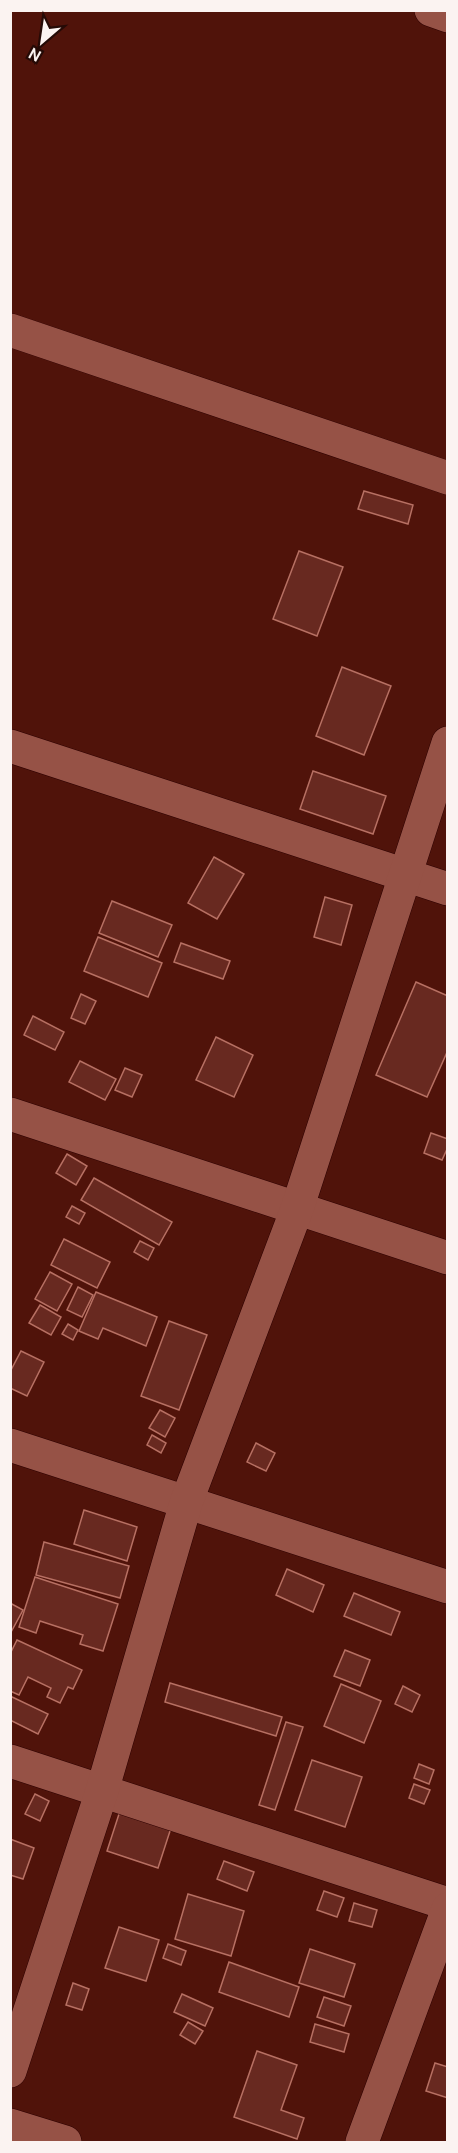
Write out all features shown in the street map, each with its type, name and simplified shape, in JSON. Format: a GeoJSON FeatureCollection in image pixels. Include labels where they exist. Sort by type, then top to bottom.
{"type":"FeatureCollection","features":[{"type":"Feature","properties":{"kind":"street"},"geometry":{"type":"LineString","coordinates":[[431,10],[447,16]]}},
{"type":"Feature","properties":{"kind":"street"},"geometry":{"type":"LineString","coordinates":[[10,330],[447,478]]}},
{"type":"Feature","properties":{"kind":"street"},"geometry":{"type":"LineString","coordinates":[[10,2071],[102,1791],[186,1503],[297,1209],[447,743]]}},
{"type":"Feature","properties":{"kind":"street"},"geometry":{"type":"LineString","coordinates":[[10,746],[447,889]]}},
{"type":"Feature","properties":{"kind":"street"},"geometry":{"type":"LineString","coordinates":[[10,1113],[447,1258]]}},
{"type":"Feature","properties":{"kind":"street"},"geometry":{"type":"LineString","coordinates":[[10,1445],[447,1587]]}},
{"type":"Feature","properties":{"kind":"street"},"geometry":{"type":"LineString","coordinates":[[10,1761],[447,1904]]}},
{"type":"Feature","properties":{"kind":"street"},"geometry":{"type":"LineString","coordinates":[[362,2142],[447,1909]]}},
{"type":"Feature","properties":{"kind":"street"},"geometry":{"type":"LineString","coordinates":[[10,2125],[66,2142]]}},
{"type":"Feature","properties":{"kind":"building"},"geometry":{"type":"Polygon","coordinates":[[[364,491],[413,505],[408,524],[358,509],[364,491]]]}},
{"type":"Feature","properties":{"kind":"building"},"geometry":{"type":"Polygon","coordinates":[[[299,551],[343,567],[317,636],[273,619],[299,551]]]}},
{"type":"Feature","properties":{"kind":"building"},"geometry":{"type":"Polygon","coordinates":[[[342,667],[391,686],[364,755],[316,736],[342,667]]]}},
{"type":"Feature","properties":{"kind":"building"},"geometry":{"type":"Polygon","coordinates":[[[313,771],[386,796],[373,834],[300,809],[313,771]]]}},
{"type":"Feature","properties":{"kind":"building"},"geometry":{"type":"Polygon","coordinates":[[[214,857],[244,874],[217,919],[188,903],[214,857]]]}},
{"type":"Feature","properties":{"kind":"building"},"geometry":{"type":"Polygon","coordinates":[[[325,897],[352,905],[341,945],[314,937],[325,897]]]}},
{"type":"Feature","properties":{"kind":"building"},"geometry":{"type":"Polygon","coordinates":[[[112,901],[172,925],[158,957],[99,933],[112,901]]]}},
{"type":"Feature","properties":{"kind":"building"},"geometry":{"type":"Polygon","coordinates":[[[98,937],[162,963],[148,997],[84,971],[98,937]]]}},
{"type":"Feature","properties":{"kind":"building"},"geometry":{"type":"Polygon","coordinates":[[[181,943],[230,961],[223,979],[174,962],[181,943]]]}},
{"type":"Feature","properties":{"kind":"building"},"geometry":{"type":"Polygon","coordinates":[[[416,982],[448,996],[448,1050],[427,1097],[376,1075],[416,982]]]}},
{"type":"Feature","properties":{"kind":"building"},"geometry":{"type":"Polygon","coordinates":[[[81,994],[96,1001],[85,1024],[71,1018],[81,994]]]}},
{"type":"Feature","properties":{"kind":"building"},"geometry":{"type":"Polygon","coordinates":[[[33,1016],[64,1032],[55,1050],[24,1035],[33,1016]]]}},
{"type":"Feature","properties":{"kind":"building"},"geometry":{"type":"Polygon","coordinates":[[[216,1037],[253,1055],[234,1097],[196,1080],[216,1037]]]}},
{"type":"Feature","properties":{"kind":"building"},"geometry":{"type":"Polygon","coordinates":[[[80,1061],[116,1079],[105,1100],[69,1082],[80,1061]]]}},
{"type":"Feature","properties":{"kind":"building"},"geometry":{"type":"Polygon","coordinates":[[[125,1068],[142,1075],[132,1097],[115,1090],[125,1068]]]}},
{"type":"Feature","properties":{"kind":"building"},"geometry":{"type":"Polygon","coordinates":[[[431,1133],[448,1139],[448,1147],[442,1160],[424,1153],[431,1133]]]}},
{"type":"Feature","properties":{"kind":"building"},"geometry":{"type":"Polygon","coordinates":[[[67,1154],[87,1166],[76,1185],[56,1173],[67,1154]]]}},
{"type":"Feature","properties":{"kind":"building"},"geometry":{"type":"Polygon","coordinates":[[[94,1178],[172,1222],[159,1245],[81,1200],[94,1178]]]}},
{"type":"Feature","properties":{"kind":"building"},"geometry":{"type":"Polygon","coordinates":[[[72,1206],[85,1213],[79,1224],[66,1217],[72,1206]]]}},
{"type":"Feature","properties":{"kind":"building"},"geometry":{"type":"Polygon","coordinates":[[[64,1239],[110,1262],[97,1288],[51,1265],[64,1239]]]}},
{"type":"Feature","properties":{"kind":"building"},"geometry":{"type":"Polygon","coordinates":[[[140,1241],[154,1248],[148,1260],[134,1252],[140,1241]]]}},
{"type":"Feature","properties":{"kind":"building"},"geometry":{"type":"Polygon","coordinates":[[[50,1272],[72,1284],[57,1311],[35,1299],[50,1272]]]}},
{"type":"Feature","properties":{"kind":"building"},"geometry":{"type":"Polygon","coordinates":[[[78,1287],[93,1295],[82,1317],[67,1310],[78,1287]]]}},
{"type":"Feature","properties":{"kind":"building"},"geometry":{"type":"Polygon","coordinates":[[[96,1292],[157,1317],[146,1346],[103,1328],[98,1339],[79,1331],[96,1292]]]}},
{"type":"Feature","properties":{"kind":"building"},"geometry":{"type":"Polygon","coordinates":[[[40,1305],[61,1317],[51,1335],[29,1323],[40,1305]]]}},
{"type":"Feature","properties":{"kind":"building"},"geometry":{"type":"Polygon","coordinates":[[[169,1321],[207,1335],[179,1410],[141,1396],[169,1321]]]}},
{"type":"Feature","properties":{"kind":"building"},"geometry":{"type":"Polygon","coordinates":[[[68,1324],[78,1330],[73,1340],[62,1334],[68,1324]]]}},
{"type":"Feature","properties":{"kind":"building"},"geometry":{"type":"Polygon","coordinates":[[[21,1351],[44,1362],[27,1396],[10,1388],[10,1372],[21,1351]]]}},
{"type":"Feature","properties":{"kind":"building"},"geometry":{"type":"Polygon","coordinates":[[[160,1410],[175,1418],[165,1437],[149,1428],[160,1410]]]}},
{"type":"Feature","properties":{"kind":"building"},"geometry":{"type":"Polygon","coordinates":[[[152,1435],[166,1443],[161,1453],[147,1445],[152,1435]]]}},
{"type":"Feature","properties":{"kind":"building"},"geometry":{"type":"Polygon","coordinates":[[[256,1443],[275,1453],[266,1471],[247,1462],[256,1443]]]}},
{"type":"Feature","properties":{"kind":"building"},"geometry":{"type":"Polygon","coordinates":[[[84,1510],[137,1527],[127,1561],[74,1544],[84,1510]]]}},
{"type":"Feature","properties":{"kind":"building"},"geometry":{"type":"Polygon","coordinates":[[[44,1542],[129,1566],[120,1598],[36,1575],[44,1542]]]}},
{"type":"Feature","properties":{"kind":"building"},"geometry":{"type":"Polygon","coordinates":[[[287,1569],[324,1585],[313,1612],[276,1595],[287,1569]]]}},
{"type":"Feature","properties":{"kind":"building"},"geometry":{"type":"Polygon","coordinates":[[[35,1577],[118,1604],[103,1651],[80,1644],[83,1635],[40,1621],[36,1633],[19,1627],[35,1577]]]}},
{"type":"Feature","properties":{"kind":"building"},"geometry":{"type":"Polygon","coordinates":[[[354,1593],[400,1612],[391,1635],[344,1616],[354,1593]]]}},
{"type":"Feature","properties":{"kind":"building"},"geometry":{"type":"Polygon","coordinates":[[[10,1603],[23,1610],[10,1634],[10,1603]]]}},
{"type":"Feature","properties":{"kind":"building"},"geometry":{"type":"Polygon","coordinates":[[[17,1640],[82,1670],[73,1689],[68,1687],[60,1703],[47,1697],[51,1688],[28,1677],[19,1695],[10,1691],[10,1654],[17,1640]]]}},
{"type":"Feature","properties":{"kind":"building"},"geometry":{"type":"Polygon","coordinates":[[[345,1650],[370,1660],[360,1686],[334,1676],[345,1650]]]}},
{"type":"Feature","properties":{"kind":"building"},"geometry":{"type":"Polygon","coordinates":[[[170,1683],[282,1717],[276,1736],[165,1702],[170,1683]]]}},
{"type":"Feature","properties":{"kind":"building"},"geometry":{"type":"Polygon","coordinates":[[[341,1684],[381,1701],[364,1743],[324,1726],[341,1684]]]}},
{"type":"Feature","properties":{"kind":"building"},"geometry":{"type":"Polygon","coordinates":[[[403,1686],[420,1695],[412,1712],[395,1704],[403,1686]]]}},
{"type":"Feature","properties":{"kind":"building"},"geometry":{"type":"Polygon","coordinates":[[[10,1696],[48,1714],[38,1734],[10,1720],[10,1696]]]}},
{"type":"Feature","properties":{"kind":"building"},"geometry":{"type":"Polygon","coordinates":[[[286,1722],[303,1727],[275,1810],[259,1805],[286,1722]]]}},
{"type":"Feature","properties":{"kind":"building"},"geometry":{"type":"Polygon","coordinates":[[[312,1760],[362,1777],[345,1827],[295,1810],[312,1760]]]}},
{"type":"Feature","properties":{"kind":"building"},"geometry":{"type":"Polygon","coordinates":[[[419,1764],[434,1770],[429,1784],[414,1778],[419,1764]]]}},
{"type":"Feature","properties":{"kind":"building"},"geometry":{"type":"Polygon","coordinates":[[[414,1784],[430,1790],[424,1804],[409,1798],[414,1784]]]}},
{"type":"Feature","properties":{"kind":"building"},"geometry":{"type":"Polygon","coordinates":[[[35,1794],[49,1801],[40,1821],[25,1814],[35,1794]]]}},
{"type":"Feature","properties":{"kind":"building"},"geometry":{"type":"Polygon","coordinates":[[[120,1811],[171,1828],[158,1868],[107,1851],[120,1811]]]}},
{"type":"Feature","properties":{"kind":"building"},"geometry":{"type":"Polygon","coordinates":[[[10,1839],[34,1848],[23,1879],[10,1875],[10,1839]]]}},
{"type":"Feature","properties":{"kind":"building"},"geometry":{"type":"Polygon","coordinates":[[[224,1861],[254,1872],[247,1891],[217,1879],[224,1861]]]}},
{"type":"Feature","properties":{"kind":"building"},"geometry":{"type":"Polygon","coordinates":[[[324,1891],[344,1898],[337,1917],[317,1910],[324,1891]]]}},
{"type":"Feature","properties":{"kind":"building"},"geometry":{"type":"Polygon","coordinates":[[[188,1894],[244,1911],[231,1956],[175,1939],[188,1894]]]}},
{"type":"Feature","properties":{"kind":"building"},"geometry":{"type":"Polygon","coordinates":[[[354,1903],[377,1910],[372,1927],[349,1921],[354,1903]]]}},
{"type":"Feature","properties":{"kind":"building"},"geometry":{"type":"Polygon","coordinates":[[[119,1927],[159,1940],[146,1981],[105,1968],[119,1927]]]}},
{"type":"Feature","properties":{"kind":"building"},"geometry":{"type":"Polygon","coordinates":[[[168,1944],[186,1951],[181,1965],[163,1958],[168,1944]]]}},
{"type":"Feature","properties":{"kind":"building"},"geometry":{"type":"Polygon","coordinates":[[[310,1949],[355,1964],[344,1997],[299,1983],[310,1949]]]}},
{"type":"Feature","properties":{"kind":"building"},"geometry":{"type":"Polygon","coordinates":[[[229,1962],[299,1987],[289,2017],[219,1992],[229,1962]]]}},
{"type":"Feature","properties":{"kind":"building"},"geometry":{"type":"Polygon","coordinates":[[[73,1983],[89,1989],[82,2010],[66,2005],[73,1983]]]}},
{"type":"Feature","properties":{"kind":"building"},"geometry":{"type":"Polygon","coordinates":[[[182,1994],[213,2008],[205,2026],[174,2012],[182,1994]]]}},
{"type":"Feature","properties":{"kind":"building"},"geometry":{"type":"Polygon","coordinates":[[[324,1997],[351,2006],[344,2026],[317,2017],[324,1997]]]}},
{"type":"Feature","properties":{"kind":"building"},"geometry":{"type":"Polygon","coordinates":[[[188,2022],[203,2031],[195,2044],[180,2035],[188,2022]]]}},
{"type":"Feature","properties":{"kind":"building"},"geometry":{"type":"Polygon","coordinates":[[[315,2024],[349,2034],[344,2052],[310,2042],[315,2024]]]}},
{"type":"Feature","properties":{"kind":"building"},"geometry":{"type":"Polygon","coordinates":[[[257,2051],[297,2065],[281,2110],[304,2118],[297,2139],[234,2117],[257,2051]]]}},
{"type":"Feature","properties":{"kind":"building"},"geometry":{"type":"Polygon","coordinates":[[[435,2063],[448,2067],[448,2098],[426,2091],[435,2063]]]}}]}
